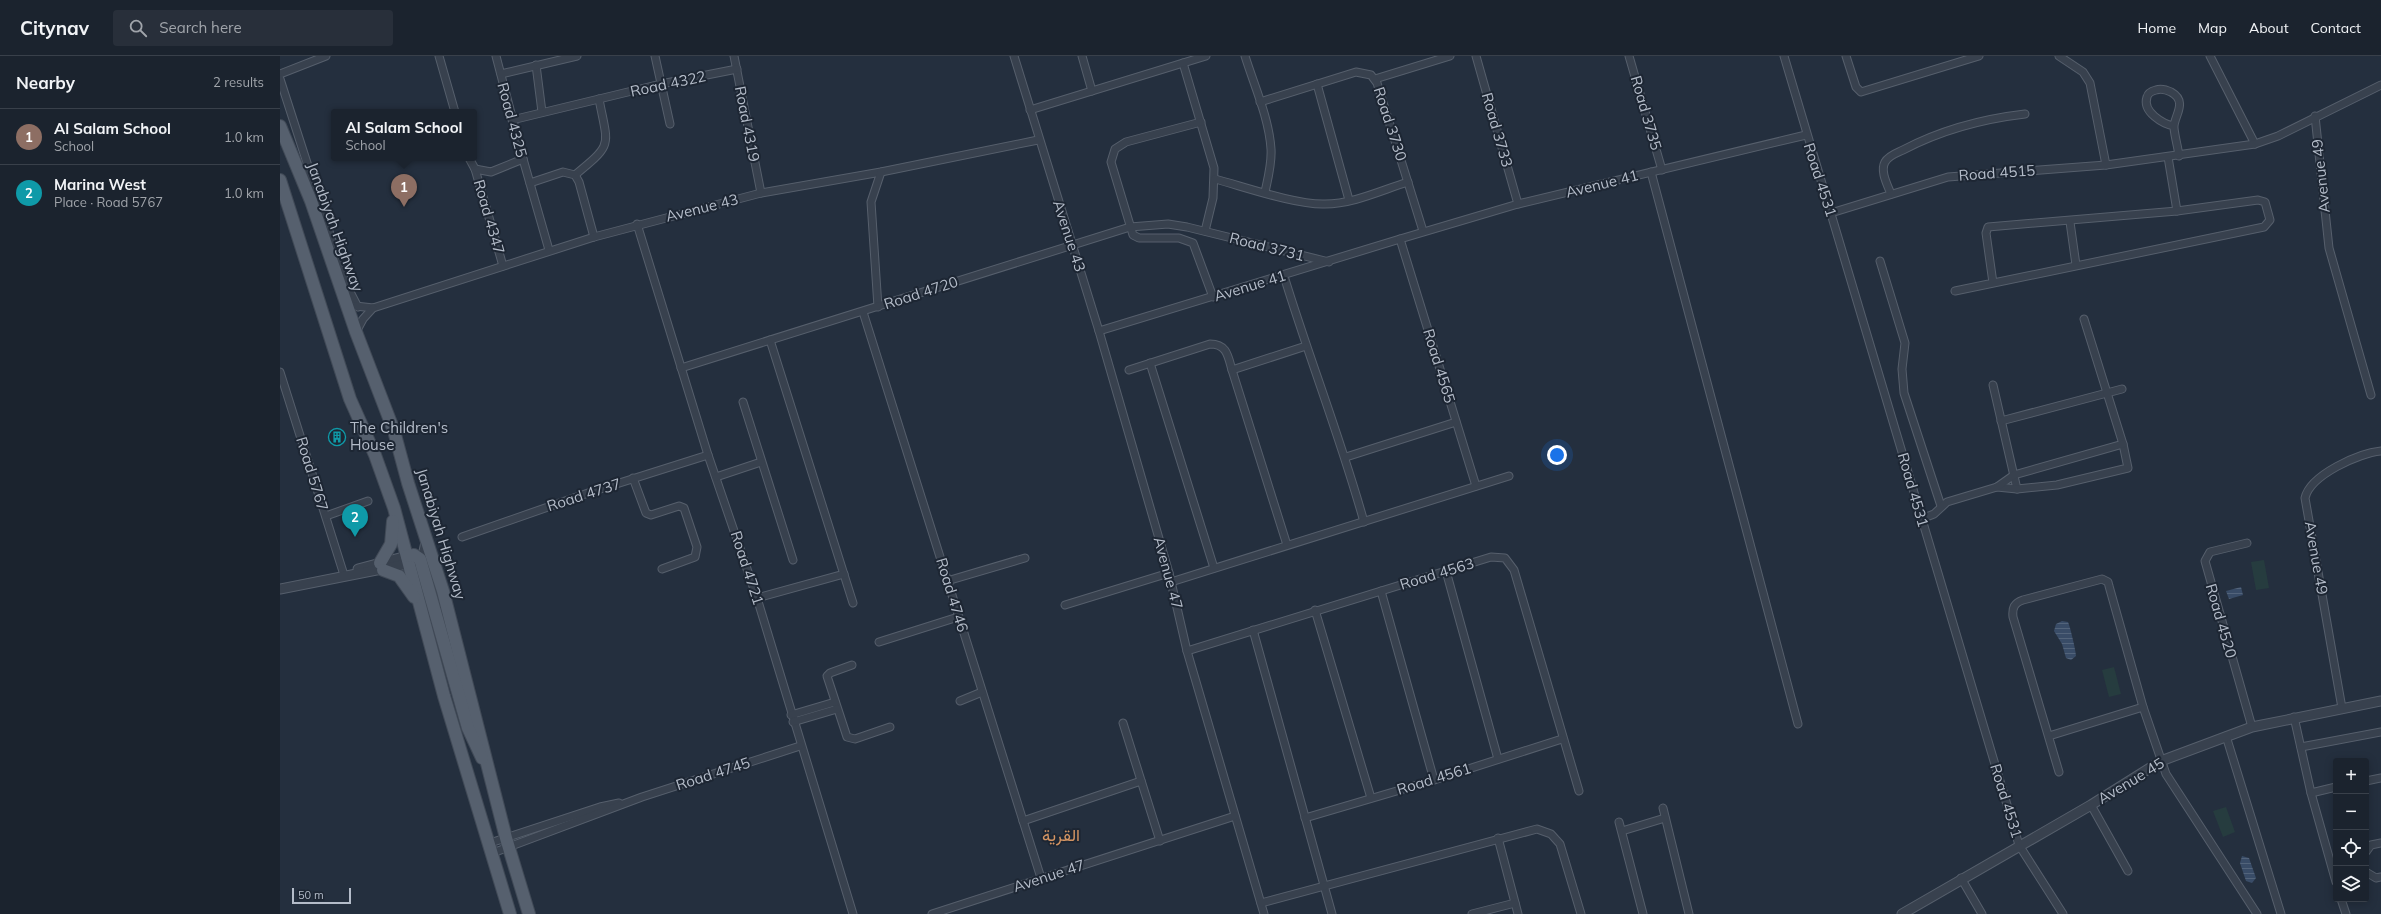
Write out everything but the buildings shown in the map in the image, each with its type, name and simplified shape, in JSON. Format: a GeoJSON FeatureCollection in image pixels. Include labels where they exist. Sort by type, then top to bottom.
{"type":"FeatureCollection","features":[{"type":"Feature","properties":{"kind":"main road","name":"Janabiyah Highway"},"geometry":{"type":"LineString","coordinates":[[280,126],[352,306],[356,332],[394,431],[443,591],[507,842],[529,914]]}},
{"type":"Feature","properties":{"kind":"main road"},"geometry":{"type":"LineString","coordinates":[[280,180],[350,399],[375,456],[394,508],[419,604],[489,849],[510,914]]}},
{"type":"Feature","properties":{"kind":"main road"},"geometry":{"type":"LineString","coordinates":[[394,508],[391,544],[382,566],[399,576],[419,604]]}},
{"type":"Feature","properties":{"kind":"main road"},"geometry":{"type":"LineString","coordinates":[[408,560],[414,555],[420,559],[468,728],[475,746],[489,767]]}},
{"type":"Feature","properties":{"kind":"street"},"geometry":{"type":"LineString","coordinates":[[280,74],[326,56]]}},
{"type":"Feature","properties":{"kind":"street"},"geometry":{"type":"LineString","coordinates":[[438,56],[454,109]]}},
{"type":"Feature","properties":{"kind":"street","name":"Road 4325"},"geometry":{"type":"LineString","coordinates":[[496,56],[522,159],[549,250]]}},
{"type":"Feature","properties":{"kind":"street"},"geometry":{"type":"LineString","coordinates":[[501,74],[577,56]]}},
{"type":"Feature","properties":{"kind":"street"},"geometry":{"type":"LineString","coordinates":[[655,56],[670,124]]}},
{"type":"Feature","properties":{"kind":"street","name":"Road 4319"},"geometry":{"type":"LineString","coordinates":[[734,56],[761,193]]}},
{"type":"Feature","properties":{"kind":"street","name":"Avenue 43"},"geometry":{"type":"LineString","coordinates":[[1014,56],[1038,140],[1099,331]]}},
{"type":"Feature","properties":{"kind":"street"},"geometry":{"type":"LineString","coordinates":[[1082,56],[1092,91]]}},
{"type":"Feature","properties":{"kind":"street"},"geometry":{"type":"LineString","coordinates":[[1030,110],[1206,56]]}},
{"type":"Feature","properties":{"kind":"street"},"geometry":{"type":"LineString","coordinates":[[1245,56],[1260,102],[1271,148],[1271,161],[1265,192]]}},
{"type":"Feature","properties":{"kind":"street"},"geometry":{"type":"LineString","coordinates":[[1375,79],[1450,56]]}},
{"type":"Feature","properties":{"kind":"street","name":"Road 3733"},"geometry":{"type":"LineString","coordinates":[[1476,56],[1518,204]]}},
{"type":"Feature","properties":{"kind":"street","name":"Road 3735"},"geometry":{"type":"LineString","coordinates":[[1629,56],[1662,170]]}},
{"type":"Feature","properties":{"kind":"street","name":"Road 4531"},"geometry":{"type":"LineString","coordinates":[[1784,56],[1806,135],[1831,213],[2019,845],[2063,914]]}},
{"type":"Feature","properties":{"kind":"street"},"geometry":{"type":"LineString","coordinates":[[1846,56],[1856,87],[1862,92],[1979,56]]}},
{"type":"Feature","properties":{"kind":"street"},"geometry":{"type":"LineString","coordinates":[[2059,56],[2083,72],[2090,83],[2106,165]]}},
{"type":"Feature","properties":{"kind":"street"},"geometry":{"type":"LineString","coordinates":[[2210,56],[2255,144]]}},
{"type":"Feature","properties":{"kind":"street"},"geometry":{"type":"LineString","coordinates":[[1183,63],[1212,158],[1215,179],[1205,231]]}},
{"type":"Feature","properties":{"kind":"street"},"geometry":{"type":"LineString","coordinates":[[536,65],[542,112]]}},
{"type":"Feature","properties":{"kind":"street","name":"Road 4322"},"geometry":{"type":"LineString","coordinates":[[512,120],[661,84],[737,69]]}},
{"type":"Feature","properties":{"kind":"street","name":"Road 3730"},"geometry":{"type":"LineString","coordinates":[[1260,102],[1361,72],[1371,75],[1375,79],[1423,231]]}},
{"type":"Feature","properties":{"kind":"street"},"geometry":{"type":"LineString","coordinates":[[280,79],[352,306]]}},
{"type":"Feature","properties":{"kind":"street"},"geometry":{"type":"LineString","coordinates":[[1317,84],[1348,200]]}},
{"type":"Feature","properties":{"kind":"street"},"geometry":{"type":"LineString","coordinates":[[2315,116],[2381,84]]}},
{"type":"Feature","properties":{"kind":"street"},"geometry":{"type":"LineString","coordinates":[[2174,126],[2158,120],[2151,112],[2147,104],[2147,97],[2150,92],[2158,89],[2174,94],[2180,108],[2174,126],[2180,156]]}},
{"type":"Feature","properties":{"kind":"street"},"geometry":{"type":"LineString","coordinates":[[575,175],[605,148],[606,136],[599,99]]}},
{"type":"Feature","properties":{"kind":"street"},"geometry":{"type":"LineString","coordinates":[[1891,194],[1883,169],[1885,162],[1892,155],[1928,138],[1960,126],[1992,118],[2025,114]]}},
{"type":"Feature","properties":{"kind":"street","name":"Avenue 49"},"geometry":{"type":"LineString","coordinates":[[2255,144],[2278,136],[2315,116],[2329,248],[2371,395]]}},
{"type":"Feature","properties":{"kind":"street"},"geometry":{"type":"LineString","coordinates":[[1201,122],[1126,142],[1115,149],[1112,162],[1133,235],[1139,238],[1184,239],[1193,243],[1213,297]]}},
{"type":"Feature","properties":{"kind":"street","name":"Avenue 41"},"geometry":{"type":"LineString","coordinates":[[1099,331],[1284,276],[1423,231],[1518,204],[1806,135]]}},
{"type":"Feature","properties":{"kind":"street","name":"Avenue 43"},"geometry":{"type":"LineString","coordinates":[[352,306],[373,308],[549,250],[637,224],[761,193],[880,172],[1038,140]]}},
{"type":"Feature","properties":{"kind":"street","name":"Road 4515"},"geometry":{"type":"LineString","coordinates":[[1831,213],[1957,175],[2106,165],[2180,156],[2255,144]]}},
{"type":"Feature","properties":{"kind":"street"},"geometry":{"type":"LineString","coordinates":[[2168,157],[2177,211]]}},
{"type":"Feature","properties":{"kind":"street","name":"Road 4347"},"geometry":{"type":"LineString","coordinates":[[475,169],[491,172],[522,159]]}},
{"type":"Feature","properties":{"kind":"street","name":"Road 4347"},"geometry":{"type":"LineString","coordinates":[[471,161],[475,169],[503,266]]}},
{"type":"Feature","properties":{"kind":"street"},"geometry":{"type":"LineString","coordinates":[[530,183],[564,172],[575,175],[579,182],[594,237]]}},
{"type":"Feature","properties":{"kind":"street"},"geometry":{"type":"LineString","coordinates":[[878,307],[871,202],[880,172]]}},
{"type":"Feature","properties":{"kind":"street"},"geometry":{"type":"LineString","coordinates":[[1651,172],[1798,724]]}},
{"type":"Feature","properties":{"kind":"street","name":"Road 3730"},"geometry":{"type":"LineString","coordinates":[[1215,179],[1314,204],[1326,204],[1348,200],[1408,182]]}},
{"type":"Feature","properties":{"kind":"street"},"geometry":{"type":"LineString","coordinates":[[1955,291],[2264,227],[2270,220],[2268,206],[2265,202],[2258,200],[2177,211],[2070,222],[1988,227],[1986,233],[1993,283]]}},
{"type":"Feature","properties":{"kind":"street"},"geometry":{"type":"LineString","coordinates":[[2070,222],[2076,265]]}},
{"type":"Feature","properties":{"kind":"street","name":"Road 4721"},"geometry":{"type":"LineString","coordinates":[[637,224],[708,456],[757,598],[800,746],[853,914]]}},
{"type":"Feature","properties":{"kind":"street","name":"Road 3731"},"geometry":{"type":"LineString","coordinates":[[1072,243],[1130,227],[1168,224],[1205,231],[1329,262]]}},
{"type":"Feature","properties":{"kind":"street","name":"Road 4565"},"geometry":{"type":"LineString","coordinates":[[1400,239],[1476,486]]}},
{"type":"Feature","properties":{"kind":"street","name":"Road 4720"},"geometry":{"type":"LineString","coordinates":[[681,368],[863,312],[1072,243]]}},
{"type":"Feature","properties":{"kind":"street"},"geometry":{"type":"LineString","coordinates":[[1880,261],[1905,343],[1902,369],[1904,393],[1941,506]]}},
{"type":"Feature","properties":{"kind":"street"},"geometry":{"type":"LineString","coordinates":[[1284,276],[1306,346],[1346,457],[1364,522]]}},
{"type":"Feature","properties":{"kind":"street"},"geometry":{"type":"LineString","coordinates":[[356,332],[363,319],[373,308]]}},
{"type":"Feature","properties":{"kind":"street","name":"Road 4746"},"geometry":{"type":"LineString","coordinates":[[863,312],[1041,878]]}},
{"type":"Feature","properties":{"kind":"street"},"geometry":{"type":"LineString","coordinates":[[1997,487],[2018,489],[2057,485],[2126,470],[2128,466],[2123,444],[2084,319]]}},
{"type":"Feature","properties":{"kind":"street","name":"Avenue 47"},"geometry":{"type":"LineString","coordinates":[[1099,331],[1169,573],[1187,651],[1264,914]]}},
{"type":"Feature","properties":{"kind":"street"},"geometry":{"type":"LineString","coordinates":[[770,340],[853,603]]}},
{"type":"Feature","properties":{"kind":"street"},"geometry":{"type":"LineString","coordinates":[[1129,370],[1210,344],[1218,344],[1226,351],[1287,545]]}},
{"type":"Feature","properties":{"kind":"street"},"geometry":{"type":"LineString","coordinates":[[1232,370],[1306,346]]}},
{"type":"Feature","properties":{"kind":"street"},"geometry":{"type":"LineString","coordinates":[[1150,363],[1214,568]]}},
{"type":"Feature","properties":{"kind":"street","name":"Road 5767"},"geometry":{"type":"LineString","coordinates":[[280,372],[344,575]]}},
{"type":"Feature","properties":{"kind":"street"},"geometry":{"type":"LineString","coordinates":[[1993,385],[2018,489]]}},
{"type":"Feature","properties":{"kind":"street"},"geometry":{"type":"LineString","coordinates":[[2001,421],[2122,389]]}},
{"type":"Feature","properties":{"kind":"street"},"geometry":{"type":"LineString","coordinates":[[743,402],[793,560]]}},
{"type":"Feature","properties":{"kind":"street"},"geometry":{"type":"LineString","coordinates":[[1346,457],[1456,422]]}},
{"type":"Feature","properties":{"kind":"street"},"geometry":{"type":"LineString","coordinates":[[1921,519],[1934,514],[1941,506],[1950,501],[1997,487],[2014,475],[2123,444]]}},
{"type":"Feature","properties":{"kind":"street","name":"Avenue 49"},"geometry":{"type":"LineString","coordinates":[[2342,708],[2305,498],[2307,490],[2339,464],[2379,451]]}},
{"type":"Feature","properties":{"kind":"street","name":"Road 4737"},"geometry":{"type":"LineString","coordinates":[[462,537],[633,478],[708,456]]}},
{"type":"Feature","properties":{"kind":"street"},"geometry":{"type":"LineString","coordinates":[[716,477],[761,462]]}},
{"type":"Feature","properties":{"kind":"street"},"geometry":{"type":"LineString","coordinates":[[1171,582],[1509,476]]}},
{"type":"Feature","properties":{"kind":"street"},"geometry":{"type":"LineString","coordinates":[[633,478],[646,513],[651,515],[679,506],[684,508],[697,547],[695,557],[662,569]]}},
{"type":"Feature","properties":{"kind":"street"},"geometry":{"type":"LineString","coordinates":[[326,516],[368,501]]}},
{"type":"Feature","properties":{"kind":"street"},"geometry":{"type":"LineString","coordinates":[[420,559],[426,551],[426,537]]}},
{"type":"Feature","properties":{"kind":"street","name":"Road 4520"},"geometry":{"type":"LineString","coordinates":[[2247,543],[2210,552],[2205,561],[2252,727]]}},
{"type":"Feature","properties":{"kind":"street","name":"Road 4563"},"geometry":{"type":"LineString","coordinates":[[1187,651],[1491,557],[1505,558],[1511,563],[1562,739],[1579,791]]}},
{"type":"Feature","properties":{"kind":"street"},"geometry":{"type":"LineString","coordinates":[[947,581],[1024,558]]}},
{"type":"Feature","properties":{"kind":"street"},"geometry":{"type":"LineString","coordinates":[[280,589],[408,560]]}},
{"type":"Feature","properties":{"kind":"street"},"geometry":{"type":"LineString","coordinates":[[1446,571],[1498,759]]}},
{"type":"Feature","properties":{"kind":"street"},"geometry":{"type":"LineString","coordinates":[[1065,605],[1169,573]]}},
{"type":"Feature","properties":{"kind":"street"},"geometry":{"type":"LineString","coordinates":[[757,598],[844,574]]}},
{"type":"Feature","properties":{"kind":"street"},"geometry":{"type":"LineString","coordinates":[[2060,772],[2012,612],[2015,604],[2023,600],[2102,579],[2108,582],[2143,707],[2166,774],[2257,914]]}},
{"type":"Feature","properties":{"kind":"street"},"geometry":{"type":"LineString","coordinates":[[1382,591],[1434,780]]}},
{"type":"Feature","properties":{"kind":"street"},"geometry":{"type":"LineString","coordinates":[[1316,610],[1371,798]]}},
{"type":"Feature","properties":{"kind":"street"},"geometry":{"type":"LineString","coordinates":[[879,642],[958,617]]}},
{"type":"Feature","properties":{"kind":"street"},"geometry":{"type":"LineString","coordinates":[[1253,630],[1332,914]]}},
{"type":"Feature","properties":{"kind":"street"},"geometry":{"type":"LineString","coordinates":[[852,665],[830,673],[827,676],[834,702],[849,738],[855,739],[890,727]]}},
{"type":"Feature","properties":{"kind":"street"},"geometry":{"type":"LineString","coordinates":[[960,702],[982,692]]}},
{"type":"Feature","properties":{"kind":"street","name":"Avenue 45"},"geometry":{"type":"LineString","coordinates":[[1902,914],[1961,878],[2091,805],[2161,761],[2252,727],[2381,700]]}},
{"type":"Feature","properties":{"kind":"street"},"geometry":{"type":"LineString","coordinates":[[791,715],[834,702]]}},
{"type":"Feature","properties":{"kind":"street"},"geometry":{"type":"LineString","coordinates":[[2049,736],[2143,707]]}},
{"type":"Feature","properties":{"kind":"street"},"geometry":{"type":"LineString","coordinates":[[794,722],[837,709]]}},
{"type":"Feature","properties":{"kind":"street"},"geometry":{"type":"LineString","coordinates":[[2294,717],[2311,792],[2333,868]]}},
{"type":"Feature","properties":{"kind":"street"},"geometry":{"type":"LineString","coordinates":[[1123,723],[1160,840]]}},
{"type":"Feature","properties":{"kind":"street"},"geometry":{"type":"LineString","coordinates":[[2301,747],[2381,732]]}},
{"type":"Feature","properties":{"kind":"street"},"geometry":{"type":"LineString","coordinates":[[2226,736],[2281,914]]}},
{"type":"Feature","properties":{"kind":"street","name":"Road 4561"},"geometry":{"type":"LineString","coordinates":[[1305,818],[1434,780],[1562,739]]}},
{"type":"Feature","properties":{"kind":"street","name":"Road 4745"},"geometry":{"type":"LineString","coordinates":[[489,849],[600,807],[625,803],[800,746]]}},
{"type":"Feature","properties":{"kind":"street"},"geometry":{"type":"LineString","coordinates":[[2369,780],[2381,778]]}},
{"type":"Feature","properties":{"kind":"street"},"geometry":{"type":"LineString","coordinates":[[1023,821],[1141,781]]}},
{"type":"Feature","properties":{"kind":"street"},"geometry":{"type":"LineString","coordinates":[[2311,792],[2333,788]]}},
{"type":"Feature","properties":{"kind":"street"},"geometry":{"type":"LineString","coordinates":[[2091,805],[2128,871]]}},
{"type":"Feature","properties":{"kind":"street"},"geometry":{"type":"LineString","coordinates":[[1662,808],[1690,914]]}},
{"type":"Feature","properties":{"kind":"street","name":"Avenue 47"},"geometry":{"type":"LineString","coordinates":[[932,914],[1236,816]]}},
{"type":"Feature","properties":{"kind":"street"},"geometry":{"type":"LineString","coordinates":[[1622,831],[1665,818]]}},
{"type":"Feature","properties":{"kind":"street"},"geometry":{"type":"LineString","coordinates":[[1620,822],[1643,914]]}},
{"type":"Feature","properties":{"kind":"street"},"geometry":{"type":"LineString","coordinates":[[1261,902],[1325,886],[1498,838],[1537,829],[1556,838],[1563,851],[1581,914]]}},
{"type":"Feature","properties":{"kind":"street"},"geometry":{"type":"LineString","coordinates":[[1498,838],[1518,914]]}},
{"type":"Feature","properties":{"kind":"street","name":"Road 4745"},"geometry":{"type":"LineString","coordinates":[[489,849],[507,842]]}},
{"type":"Feature","properties":{"kind":"street"},"geometry":{"type":"LineString","coordinates":[[2369,848],[2371,845],[2381,843]]}},
{"type":"Feature","properties":{"kind":"street"},"geometry":{"type":"LineString","coordinates":[[2369,874],[2376,878],[2381,877]]}},
{"type":"Feature","properties":{"kind":"street"},"geometry":{"type":"LineString","coordinates":[[1961,878],[1982,914]]}},
{"type":"Feature","properties":{"kind":"street"},"geometry":{"type":"LineString","coordinates":[[2342,902],[2346,914]]}},
{"type":"Feature","properties":{"kind":"street"},"geometry":{"type":"LineString","coordinates":[[1472,914],[1515,903]]}},
{"type":"Feature","properties":{"kind":"green space"},"geometry":{"type":"Polygon","coordinates":[[[2264,560],[2269,588],[2256,590],[2251,562],[2264,560]]]}},
{"type":"Feature","properties":{"kind":"green space"},"geometry":{"type":"Polygon","coordinates":[[[2114,667],[2121,694],[2109,697],[2102,670],[2114,667]]]}},
{"type":"Feature","properties":{"kind":"green space"},"geometry":{"type":"Polygon","coordinates":[[[2226,807],[2235,832],[2223,837],[2213,811],[2226,807]]]}},
{"type":"Feature","properties":{"kind":"water"},"geometry":{"type":"Polygon","coordinates":[[[2241,587],[2243,595],[2229,599],[2226,591],[2241,587]]]}},
{"type":"Feature","properties":{"kind":"water"},"geometry":{"type":"Polygon","coordinates":[[[2062,621],[2068,622],[2073,639],[2076,656],[2071,660],[2066,658],[2062,644],[2054,631],[2056,624],[2062,621]]]}},
{"type":"Feature","properties":{"kind":"water"},"geometry":{"type":"Polygon","coordinates":[[[2242,856],[2249,858],[2256,878],[2252,883],[2246,881],[2240,863],[2242,856]]]}},
{"type":"Feature","properties":{"kind":"place","name":"Al Salam School"},"geometry":{"type":"Point","coordinates":[404,207]}},
{"type":"Feature","properties":{"kind":"place","name":"The Children's House"},"geometry":{"type":"Point","coordinates":[337,437]}},
{"type":"Feature","properties":{"kind":"place","name":"Marina West"},"geometry":{"type":"Point","coordinates":[355,537]}},
{"type":"Feature","properties":{"kind":"district","name":"القرية"},"geometry":{"type":"Point","coordinates":[1061,835]}}]}
